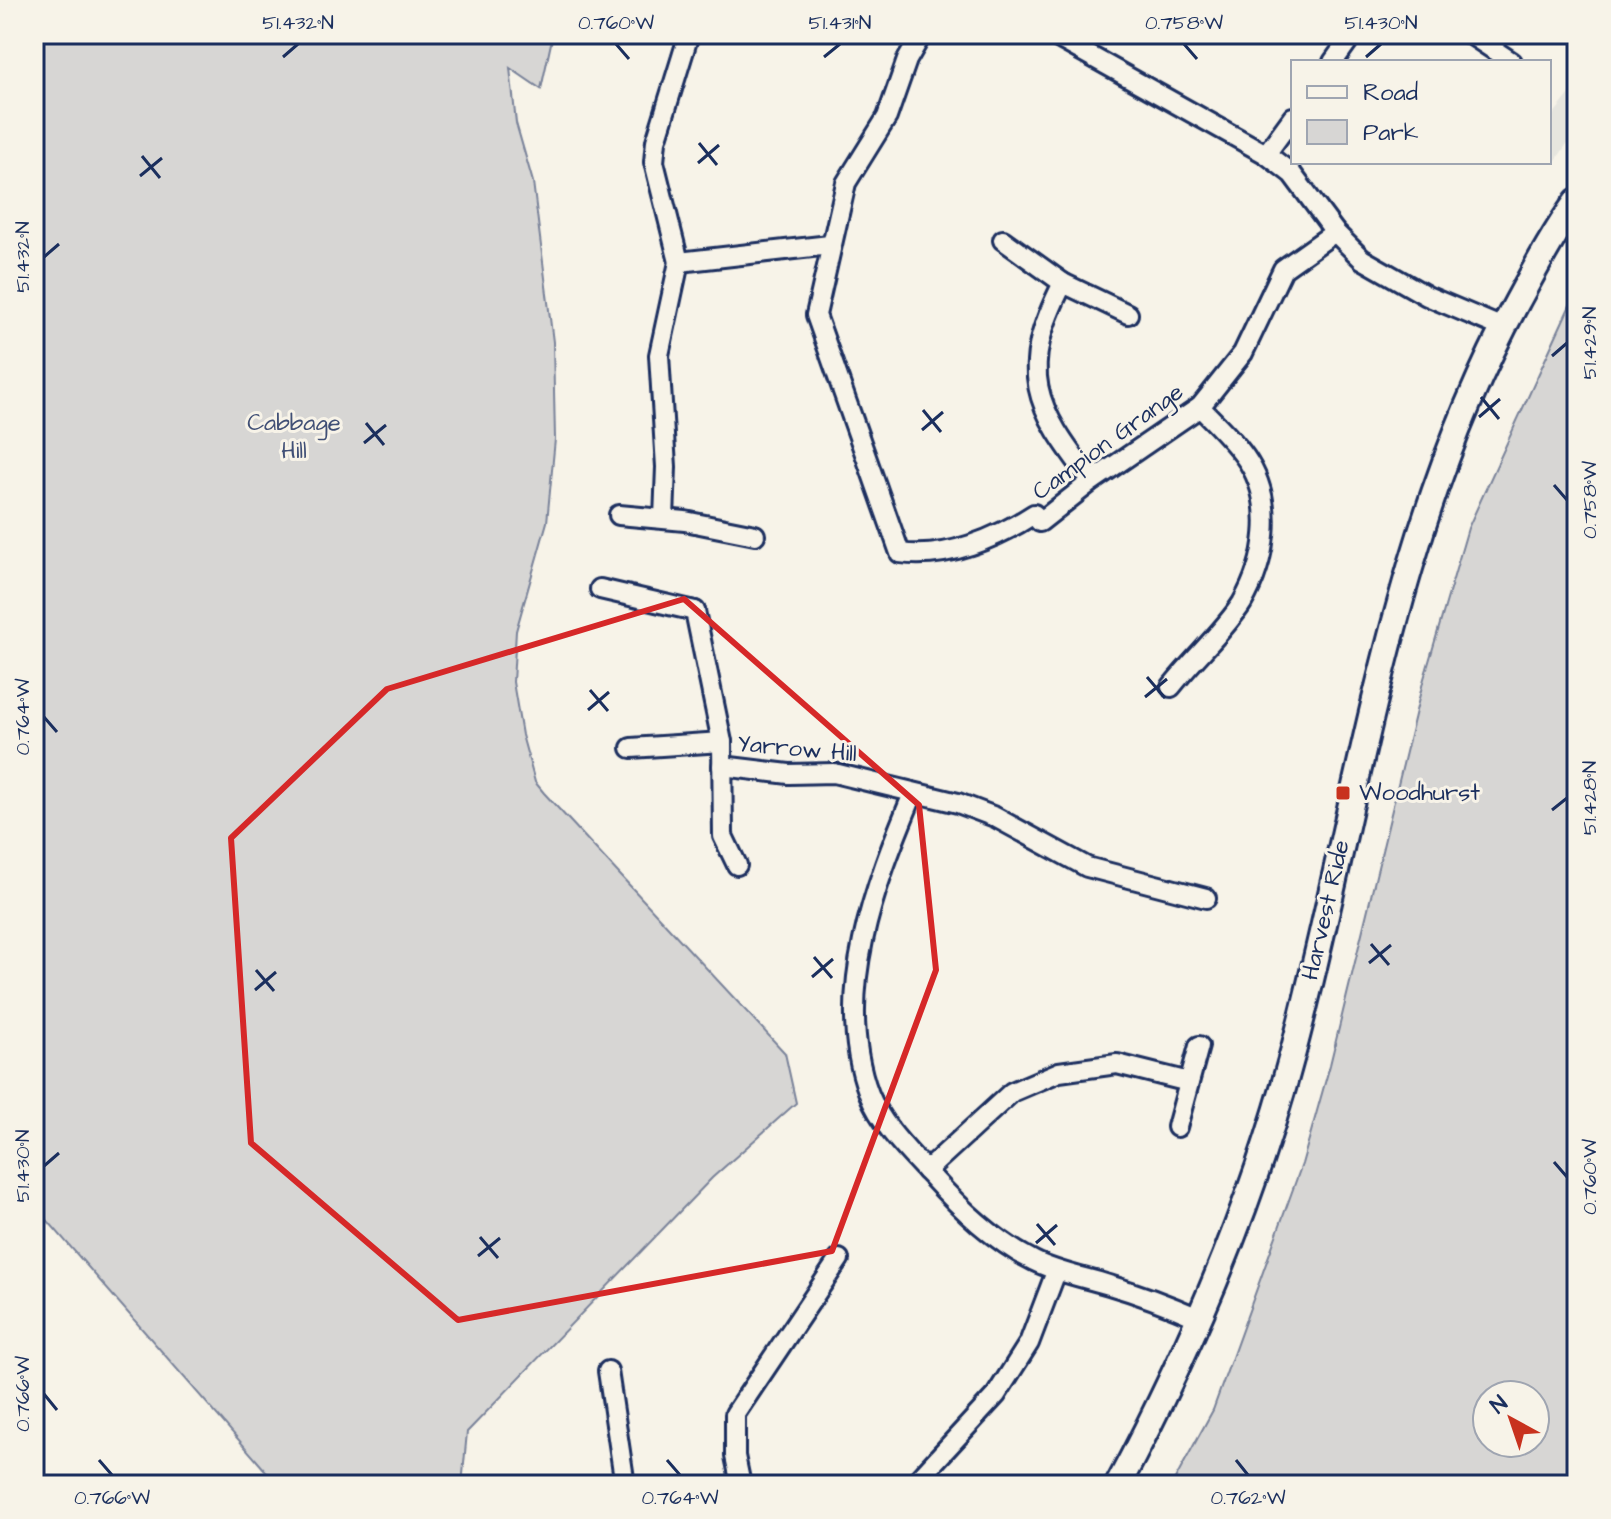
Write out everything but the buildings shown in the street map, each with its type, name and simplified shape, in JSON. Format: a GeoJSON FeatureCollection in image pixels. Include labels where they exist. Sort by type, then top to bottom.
{"type":"FeatureCollection","features":[{"type":"Feature","properties":{"kind":"street"},"geometry":{"type":"LineString","coordinates":[[664,518],[666,467],[659,355],[679,262],[654,162],[656,141],[689,34]]}},
{"type":"Feature","properties":{"kind":"street"},"geometry":{"type":"LineString","coordinates":[[679,262],[830,245],[846,183],[887,117],[907,60],[922,34]]}},
{"type":"Feature","properties":{"kind":"street"},"geometry":{"type":"LineString","coordinates":[[1051,34],[1076,40],[1266,154],[1292,174],[1335,232],[1362,259],[1427,296],[1503,328]]}},
{"type":"Feature","properties":{"kind":"street"},"geometry":{"type":"LineString","coordinates":[[1334,60],[1353,34]]}},
{"type":"Feature","properties":{"kind":"street"},"geometry":{"type":"LineString","coordinates":[[1470,34],[1509,60]]}},
{"type":"Feature","properties":{"kind":"street"},"geometry":{"type":"LineString","coordinates":[[1266,154],[1291,120]]}},
{"type":"Feature","properties":{"kind":"street","name":"Harvest Ride"},"geometry":{"type":"LineString","coordinates":[[1118,1485],[1201,1319],[1254,1186],[1293,1054],[1362,747],[1409,566],[1461,415],[1503,328],[1577,201]]}},
{"type":"Feature","properties":{"kind":"street","name":"Campion Grange"},"geometry":{"type":"LineString","coordinates":[[830,245],[816,315],[893,537],[900,553],[908,554],[974,544],[1009,531],[1034,514],[1040,522],[1092,481],[1200,407],[1243,353],[1283,269],[1335,232]]}},
{"type":"Feature","properties":{"kind":"street"},"geometry":{"type":"LineString","coordinates":[[1003,240],[1063,283],[1128,314]]}},
{"type":"Feature","properties":{"kind":"street"},"geometry":{"type":"LineString","coordinates":[[1063,283],[1047,315],[1038,351],[1037,391],[1056,435],[1092,481]]}},
{"type":"Feature","properties":{"kind":"street"},"geometry":{"type":"LineString","coordinates":[[1171,687],[1243,600],[1265,545],[1265,526],[1255,474],[1235,444],[1200,407]]}},
{"type":"Feature","properties":{"kind":"street"},"geometry":{"type":"LineString","coordinates":[[619,515],[664,518],[755,535]]}},
{"type":"Feature","properties":{"kind":"street"},"geometry":{"type":"LineString","coordinates":[[600,589],[697,607],[722,742],[723,836],[737,865]]}},
{"type":"Feature","properties":{"kind":"street"},"geometry":{"type":"LineString","coordinates":[[631,748],[722,742]]}},
{"type":"Feature","properties":{"kind":"street","name":"Yarrow Hill"},"geometry":{"type":"LineString","coordinates":[[722,766],[789,774],[834,773],[958,803],[995,817],[1087,867],[1206,898]]}},
{"type":"Feature","properties":{"kind":"street"},"geometry":{"type":"LineString","coordinates":[[913,794],[872,900],[861,965],[856,1032],[870,1095],[882,1118],[926,1171],[993,1235],[1056,1272],[1108,1285],[1201,1319]]}},
{"type":"Feature","properties":{"kind":"street"},"geometry":{"type":"LineString","coordinates":[[1177,1127],[1199,1046]]}},
{"type":"Feature","properties":{"kind":"street"},"geometry":{"type":"LineString","coordinates":[[926,1171],[1012,1092],[1059,1072],[1117,1064],[1189,1082]]}},
{"type":"Feature","properties":{"kind":"street"},"geometry":{"type":"LineString","coordinates":[[741,1485],[735,1456],[735,1414],[839,1259]]}},
{"type":"Feature","properties":{"kind":"street"},"geometry":{"type":"LineString","coordinates":[[913,1485],[996,1395],[1029,1343],[1056,1272]]}},
{"type":"Feature","properties":{"kind":"street"},"geometry":{"type":"LineString","coordinates":[[608,1371],[625,1485]]}},
{"type":"Feature","properties":{"kind":"highlighted area"},"geometry":{"type":"Polygon","coordinates":[[[684,599],[919,805],[936,970],[832,1251],[458,1320],[251,1143],[231,838],[387,689],[684,599]]]}},
{"type":"Feature","properties":{"kind":"shaded area"},"geometry":{"type":"Polygon","coordinates":[[[1577,85],[1577,129],[1554,163],[1551,161],[1551,118],[1577,85]]]}},
{"type":"Feature","properties":{"kind":"green space","name":"Cabbage Hill"},"geometry":{"type":"Polygon","coordinates":[[[34,34],[553,34],[541,89],[510,68],[516,123],[533,182],[553,342],[555,439],[547,522],[516,631],[513,682],[522,735],[535,782],[544,793],[785,1053],[796,1103],[712,1178],[467,1432],[462,1485],[278,1485],[34,1205],[34,34]]]}},
{"type":"Feature","properties":{"kind":"green space"},"geometry":{"type":"Polygon","coordinates":[[[1577,290],[1577,1485],[1172,1485],[1213,1410],[1302,1164],[1330,1065],[1423,682],[1468,528],[1577,290]]]}},
{"type":"Feature","properties":{"kind":"place","name":"Woodhurst"},"geometry":{"type":"Point","coordinates":[1343,793]}}]}
